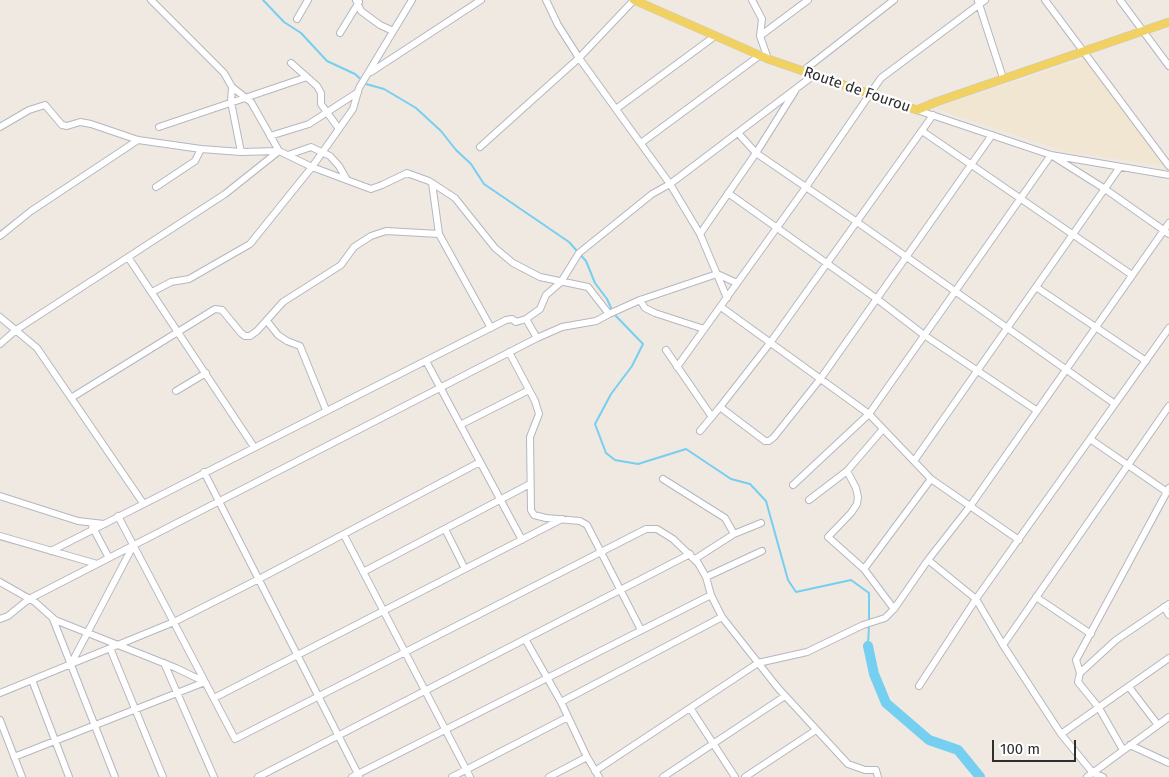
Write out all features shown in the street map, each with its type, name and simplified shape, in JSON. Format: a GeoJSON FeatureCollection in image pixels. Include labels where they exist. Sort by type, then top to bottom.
{"type":"FeatureCollection","features":[{"type":"Feature","properties":{"kind":"main road","name":"Route de Fourou"},"geometry":{"type":"LineString","coordinates":[[639,1],[768,60],[917,110],[1003,78],[1169,22]]}},
{"type":"Feature","properties":{"kind":"street"},"geometry":{"type":"LineString","coordinates":[[151,0],[224,73],[232,87],[251,102],[279,151]]}},
{"type":"Feature","properties":{"kind":"street"},"geometry":{"type":"LineString","coordinates":[[297,19],[308,0]]}},
{"type":"Feature","properties":{"kind":"street"},"geometry":{"type":"LineString","coordinates":[[152,292],[171,282],[189,279],[250,244],[312,167],[353,109],[361,85],[412,0]]}},
{"type":"Feature","properties":{"kind":"street"},"geometry":{"type":"LineString","coordinates":[[366,76],[481,0]]}},
{"type":"Feature","properties":{"kind":"street"},"geometry":{"type":"LineString","coordinates":[[546,0],[558,25],[579,58],[670,184],[700,234],[726,298]]}},
{"type":"Feature","properties":{"kind":"street"},"geometry":{"type":"LineString","coordinates":[[752,0],[762,19],[760,36],[768,60]]}},
{"type":"Feature","properties":{"kind":"street"},"geometry":{"type":"LineString","coordinates":[[760,36],[808,0]]}},
{"type":"Feature","properties":{"kind":"street"},"geometry":{"type":"LineString","coordinates":[[803,71],[894,0]]}},
{"type":"Feature","properties":{"kind":"street"},"geometry":{"type":"LineString","coordinates":[[1045,0],[1169,166]]}},
{"type":"Feature","properties":{"kind":"street"},"geometry":{"type":"LineString","coordinates":[[1120,0],[1169,66]]}},
{"type":"Feature","properties":{"kind":"street"},"geometry":{"type":"LineString","coordinates":[[480,148],[639,1]]}},
{"type":"Feature","properties":{"kind":"street"},"geometry":{"type":"LineString","coordinates":[[677,367],[721,308],[726,298],[881,78],[980,1],[1003,78]]}},
{"type":"Feature","properties":{"kind":"street"},"geometry":{"type":"LineString","coordinates":[[358,2],[361,11],[393,31]]}},
{"type":"Feature","properties":{"kind":"street"},"geometry":{"type":"LineString","coordinates":[[340,34],[358,2]]}},
{"type":"Feature","properties":{"kind":"street"},"geometry":{"type":"LineString","coordinates":[[616,109],[715,36]]}},
{"type":"Feature","properties":{"kind":"street"},"geometry":{"type":"LineString","coordinates":[[641,143],[759,56]]}},
{"type":"Feature","properties":{"kind":"street"},"geometry":{"type":"LineString","coordinates":[[291,63],[318,86],[321,104],[339,129]]}},
{"type":"Feature","properties":{"kind":"street"},"geometry":{"type":"LineString","coordinates":[[51,551],[506,320],[512,319],[516,322],[526,319],[540,309],[546,295],[561,282],[579,253],[652,194],[670,184],[814,75]]}},
{"type":"Feature","properties":{"kind":"street"},"geometry":{"type":"LineString","coordinates":[[159,127],[307,77]]}},
{"type":"Feature","properties":{"kind":"street"},"geometry":{"type":"LineString","coordinates":[[232,87],[231,102],[241,152]]}},
{"type":"Feature","properties":{"kind":"street"},"geometry":{"type":"LineString","coordinates":[[700,234],[756,153],[797,88]]}},
{"type":"Feature","properties":{"kind":"street"},"geometry":{"type":"LineString","coordinates":[[270,136],[309,124],[358,92]]}},
{"type":"Feature","properties":{"kind":"street"},"geometry":{"type":"LineString","coordinates":[[0,126],[29,110],[46,105],[62,125],[67,126],[80,122],[138,140],[201,149],[241,152],[279,151],[312,167],[371,189],[407,173],[432,183],[454,198],[495,248],[513,263],[540,277],[588,287],[609,314]]}},
{"type":"Feature","properties":{"kind":"street"},"geometry":{"type":"LineString","coordinates":[[917,110],[1051,155],[1169,175]]}},
{"type":"Feature","properties":{"kind":"street"},"geometry":{"type":"LineString","coordinates":[[700,431],[770,343],[933,115]]}},
{"type":"Feature","properties":{"kind":"street"},"geometry":{"type":"LineString","coordinates":[[922,131],[1132,276]]}},
{"type":"Feature","properties":{"kind":"street"},"geometry":{"type":"LineString","coordinates":[[738,133],[756,153],[1115,404]]}},
{"type":"Feature","properties":{"kind":"street"},"geometry":{"type":"LineString","coordinates":[[720,407],[765,441],[769,441],[774,437],[820,378],[992,135]]}},
{"type":"Feature","properties":{"kind":"street"},"geometry":{"type":"LineString","coordinates":[[0,236],[31,211],[138,140]]}},
{"type":"Feature","properties":{"kind":"street"},"geometry":{"type":"LineString","coordinates":[[288,155],[310,147],[330,156],[339,166],[347,180]]}},
{"type":"Feature","properties":{"kind":"street"},"geometry":{"type":"LineString","coordinates":[[156,187],[195,160],[201,149]]}},
{"type":"Feature","properties":{"kind":"street"},"geometry":{"type":"LineString","coordinates":[[0,344],[16,330],[224,194],[279,151]]}},
{"type":"Feature","properties":{"kind":"street"},"geometry":{"type":"LineString","coordinates":[[1051,155],[1105,189],[1166,232]]}},
{"type":"Feature","properties":{"kind":"street"},"geometry":{"type":"LineString","coordinates":[[793,485],[869,414],[1051,155]]}},
{"type":"Feature","properties":{"kind":"street"},"geometry":{"type":"LineString","coordinates":[[914,460],[1120,167]]}},
{"type":"Feature","properties":{"kind":"street"},"geometry":{"type":"LineString","coordinates":[[432,183],[439,234],[491,328]]}},
{"type":"Feature","properties":{"kind":"street"},"geometry":{"type":"LineString","coordinates":[[728,193],[877,299],[924,335],[1036,410]]}},
{"type":"Feature","properties":{"kind":"street"},"geometry":{"type":"LineString","coordinates":[[525,638],[562,702],[586,757],[597,774],[690,708],[758,663],[807,652],[863,625],[884,618],[894,609],[928,560],[971,505],[1095,326],[1166,232],[1169,223]]}},
{"type":"Feature","properties":{"kind":"street"},"geometry":{"type":"LineString","coordinates":[[71,398],[215,309],[222,310],[245,336],[250,336],[283,302],[341,265],[354,247],[371,236],[386,231],[439,234]]}},
{"type":"Feature","properties":{"kind":"street"},"geometry":{"type":"LineString","coordinates":[[128,257],[254,447]]}},
{"type":"Feature","properties":{"kind":"street"},"geometry":{"type":"LineString","coordinates":[[0,618],[8,616],[29,599],[537,338],[562,327],[596,321],[640,300],[717,274],[738,283]]}},
{"type":"Feature","properties":{"kind":"street"},"geometry":{"type":"LineString","coordinates":[[1036,287],[1146,361]]}},
{"type":"Feature","properties":{"kind":"street"},"geometry":{"type":"LineString","coordinates":[[640,300],[646,308],[655,313],[704,330]]}},
{"type":"Feature","properties":{"kind":"street"},"geometry":{"type":"LineString","coordinates":[[721,308],[869,414],[931,479],[1019,540]]}},
{"type":"Feature","properties":{"kind":"street"},"geometry":{"type":"LineString","coordinates":[[0,317],[37,348],[143,503]]}},
{"type":"Feature","properties":{"kind":"street"},"geometry":{"type":"LineString","coordinates":[[526,319],[537,338]]}},
{"type":"Feature","properties":{"kind":"street"},"geometry":{"type":"LineString","coordinates":[[267,320],[278,335],[286,341],[300,346],[326,410]]}},
{"type":"Feature","properties":{"kind":"street"},"geometry":{"type":"LineString","coordinates":[[919,686],[976,599],[1169,328]]}},
{"type":"Feature","properties":{"kind":"street"},"geometry":{"type":"LineString","coordinates":[[666,350],[712,417]]}},
{"type":"Feature","properties":{"kind":"street"},"geometry":{"type":"LineString","coordinates":[[510,352],[539,414],[530,437],[531,510],[534,515],[580,521],[587,525],[641,630]]}},
{"type":"Feature","properties":{"kind":"street"},"geometry":{"type":"LineString","coordinates":[[426,360],[522,540]]}},
{"type":"Feature","properties":{"kind":"street"},"geometry":{"type":"LineString","coordinates":[[176,391],[206,373]]}},
{"type":"Feature","properties":{"kind":"street"},"geometry":{"type":"LineString","coordinates":[[460,425],[529,390]]}},
{"type":"Feature","properties":{"kind":"street"},"geometry":{"type":"LineString","coordinates":[[1003,645],[1169,406]]}},
{"type":"Feature","properties":{"kind":"street"},"geometry":{"type":"LineString","coordinates":[[809,500],[847,471],[884,429]]}},
{"type":"Feature","properties":{"kind":"street"},"geometry":{"type":"LineString","coordinates":[[1090,439],[1168,490],[1076,660],[1080,672],[1078,682],[1099,708],[1123,750]]}},
{"type":"Feature","properties":{"kind":"street"},"geometry":{"type":"LineString","coordinates":[[0,693],[174,622],[344,535],[480,462]]}},
{"type":"Feature","properties":{"kind":"street"},"geometry":{"type":"LineString","coordinates":[[847,471],[856,488],[857,504],[828,537],[864,570],[894,609]]}},
{"type":"Feature","properties":{"kind":"street"},"geometry":{"type":"LineString","coordinates":[[204,472],[357,776],[711,595]]}},
{"type":"Feature","properties":{"kind":"street"},"geometry":{"type":"LineString","coordinates":[[663,479],[725,518],[734,534]]}},
{"type":"Feature","properties":{"kind":"street"},"geometry":{"type":"LineString","coordinates":[[864,570],[931,479]]}},
{"type":"Feature","properties":{"kind":"street"},"geometry":{"type":"LineString","coordinates":[[363,572],[530,484]]}},
{"type":"Feature","properties":{"kind":"street"},"geometry":{"type":"LineString","coordinates":[[0,496],[78,521],[104,524]]}},
{"type":"Feature","properties":{"kind":"street"},"geometry":{"type":"LineString","coordinates":[[118,516],[236,739],[646,529],[657,530],[673,539],[692,557],[706,577],[711,595],[722,617],[785,696],[848,764],[866,770],[876,770],[878,777]]}},
{"type":"Feature","properties":{"kind":"street"},"geometry":{"type":"LineString","coordinates":[[214,698],[562,519]]}},
{"type":"Feature","properties":{"kind":"street"},"geometry":{"type":"LineString","coordinates":[[90,522],[109,558]]}},
{"type":"Feature","properties":{"kind":"street"},"geometry":{"type":"LineString","coordinates":[[258,777],[620,590],[692,557],[734,534],[761,523]]}},
{"type":"Feature","properties":{"kind":"street"},"geometry":{"type":"LineString","coordinates":[[445,529],[466,569]]}},
{"type":"Feature","properties":{"kind":"street"},"geometry":{"type":"LineString","coordinates":[[344,535],[470,777]]}},
{"type":"Feature","properties":{"kind":"street"},"geometry":{"type":"LineString","coordinates":[[0,536],[97,564]]}},
{"type":"Feature","properties":{"kind":"street"},"geometry":{"type":"LineString","coordinates":[[71,664],[134,545]]}},
{"type":"Feature","properties":{"kind":"street"},"geometry":{"type":"LineString","coordinates":[[706,577],[762,551]]}},
{"type":"Feature","properties":{"kind":"street"},"geometry":{"type":"LineString","coordinates":[[928,560],[976,599],[1003,645],[1090,775],[1103,777]]}},
{"type":"Feature","properties":{"kind":"street"},"geometry":{"type":"LineString","coordinates":[[0,582],[29,599],[52,618],[206,682]]}},
{"type":"Feature","properties":{"kind":"street"},"geometry":{"type":"LineString","coordinates":[[1036,597],[1091,634]]}},
{"type":"Feature","properties":{"kind":"street"},"geometry":{"type":"LineString","coordinates":[[1080,672],[1116,640],[1166,605],[1169,615]]}},
{"type":"Feature","properties":{"kind":"street"},"geometry":{"type":"LineString","coordinates":[[562,702],[722,617]]}},
{"type":"Feature","properties":{"kind":"street"},"geometry":{"type":"LineString","coordinates":[[52,618],[115,777]]}},
{"type":"Feature","properties":{"kind":"street"},"geometry":{"type":"LineString","coordinates":[[110,648],[163,777]]}},
{"type":"Feature","properties":{"kind":"street"},"geometry":{"type":"LineString","coordinates":[[1061,734],[1169,658]]}},
{"type":"Feature","properties":{"kind":"street"},"geometry":{"type":"LineString","coordinates":[[164,663],[214,777]]}},
{"type":"Feature","properties":{"kind":"street"},"geometry":{"type":"LineString","coordinates":[[32,680],[69,777]]}},
{"type":"Feature","properties":{"kind":"street"},"geometry":{"type":"LineString","coordinates":[[14,757],[206,682]]}},
{"type":"Feature","properties":{"kind":"street"},"geometry":{"type":"LineString","coordinates":[[1129,687],[1158,725]]}},
{"type":"Feature","properties":{"kind":"street"},"geometry":{"type":"LineString","coordinates":[[663,777],[785,696]]}},
{"type":"Feature","properties":{"kind":"street"},"geometry":{"type":"LineString","coordinates":[[690,708],[735,777]]}},
{"type":"Feature","properties":{"kind":"street"},"geometry":{"type":"LineString","coordinates":[[452,777],[568,717]]}},
{"type":"Feature","properties":{"kind":"street"},"geometry":{"type":"LineString","coordinates":[[1090,775],[1169,717]]}},
{"type":"Feature","properties":{"kind":"street"},"geometry":{"type":"LineString","coordinates":[[0,720],[3,738],[14,757],[22,777]]}},
{"type":"Feature","properties":{"kind":"street"},"geometry":{"type":"LineString","coordinates":[[745,777],[816,730]]}},
{"type":"Feature","properties":{"kind":"street"},"geometry":{"type":"LineString","coordinates":[[1130,745],[1169,763]]}},
{"type":"Feature","properties":{"kind":"street"},"geometry":{"type":"LineString","coordinates":[[549,777],[586,757]]}},
{"type":"Feature","properties":{"kind":"shaded area"},"geometry":{"type":"Polygon","coordinates":[[[1084,59],[1166,166],[1064,151],[936,109],[939,106],[1084,59]]]}},
{"type":"Feature","properties":{"kind":"waterway"},"geometry":{"type":"LineString","coordinates":[[263,0],[284,22],[301,33],[327,61],[355,74],[366,84],[384,89],[416,108],[441,131],[456,150],[471,164],[484,184],[569,242],[586,261],[595,283],[607,299],[612,310]]}},
{"type":"Feature","properties":{"kind":"waterway"},"geometry":{"type":"LineString","coordinates":[[614,314],[643,344],[632,366],[611,394],[595,424],[606,453],[615,460],[638,464],[686,449],[731,479],[750,484],[766,501],[788,580],[796,592],[851,580],[869,593],[869,620]]}},
{"type":"Feature","properties":{"kind":"waterway"},"geometry":{"type":"LineString","coordinates":[[868,646],[869,625]]}},
{"type":"Feature","properties":{"kind":"waterway"},"geometry":{"type":"LineString","coordinates":[[868,646],[874,674],[886,703],[929,740],[958,750],[980,777]]}}]}
